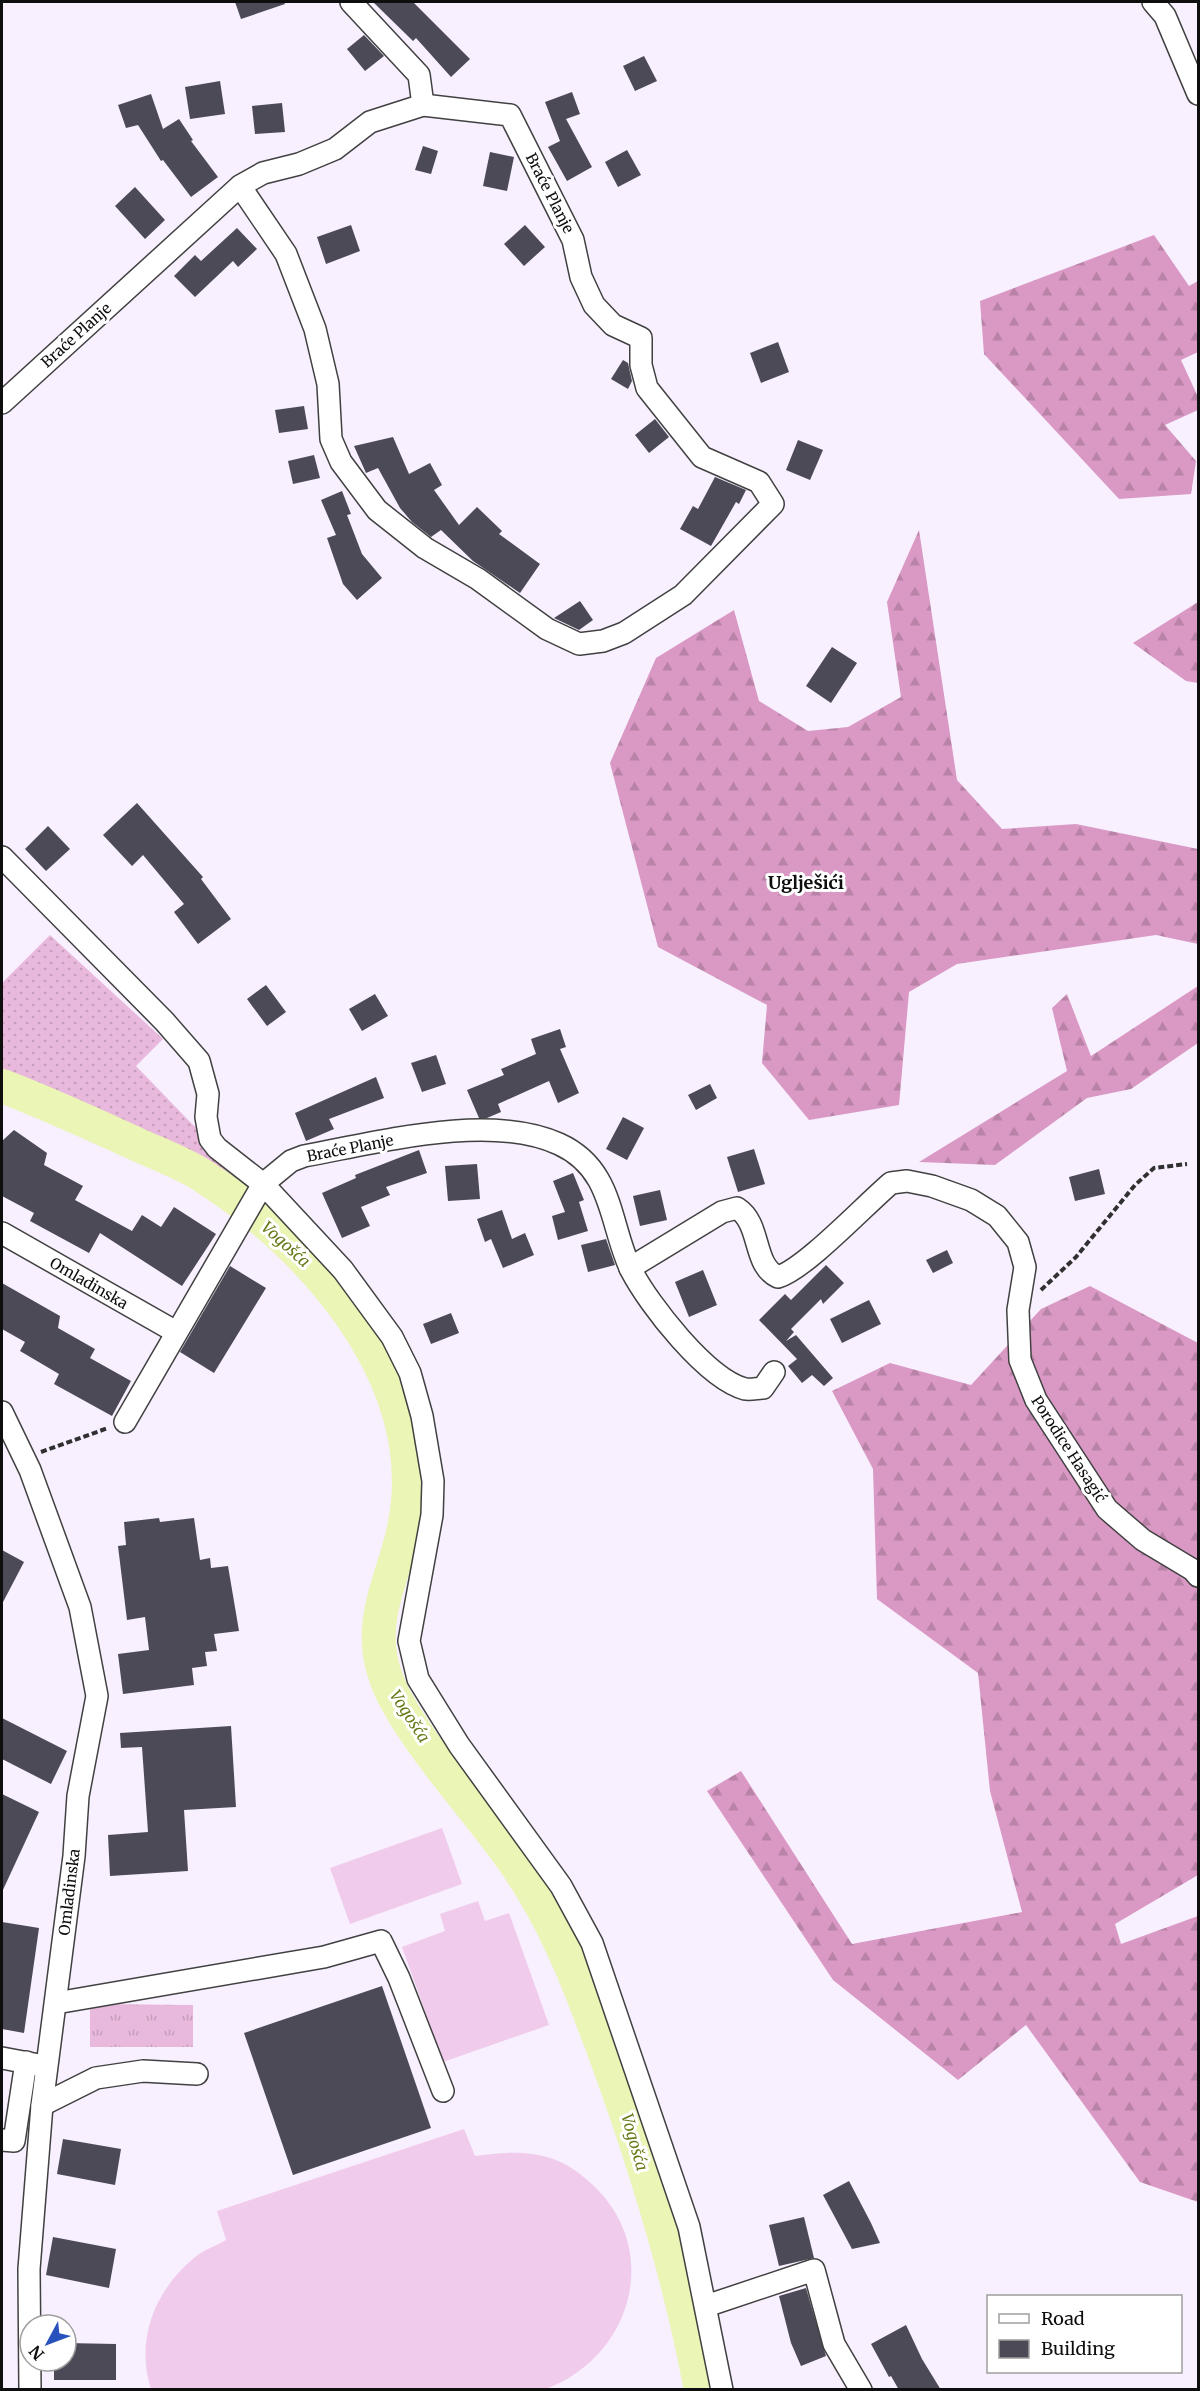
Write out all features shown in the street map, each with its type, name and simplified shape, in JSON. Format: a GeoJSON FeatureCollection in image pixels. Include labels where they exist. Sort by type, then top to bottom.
{"type":"FeatureCollection","features":[{"type":"Feature","properties":{"kind":"street"},"geometry":{"type":"LineString","coordinates":[[351,2],[420,75],[423,105]]}},
{"type":"Feature","properties":{"kind":"street"},"geometry":{"type":"LineString","coordinates":[[1153,2],[1165,16],[1198,93]]}},
{"type":"Feature","properties":{"kind":"street","name":"Braće Planje"},"geometry":{"type":"LineString","coordinates":[[2,403],[240,186],[263,173],[299,164],[336,149],[370,122],[423,105],[510,115],[573,240],[581,277],[594,305],[613,325],[641,338],[641,365],[647,388],[702,457],[759,482],[773,504],[683,595],[624,633],[603,641],[579,644],[547,629],[478,579],[424,548],[377,510],[341,462],[331,439],[328,384],[315,329],[286,254],[240,186]]}},
{"type":"Feature","properties":{"kind":"street"},"geometry":{"type":"LineString","coordinates":[[2,857],[165,1022],[199,1061],[208,1094],[206,1117],[210,1139],[260,1191],[343,1270],[392,1337],[410,1373],[422,1416],[433,1481],[432,1515],[409,1641],[418,1679],[459,1745],[561,1886],[592,1943],[689,2227],[722,2390]]}},
{"type":"Feature","properties":{"kind":"street","name":"Braće Planje"},"geometry":{"type":"LineString","coordinates":[[260,1191],[291,1161],[304,1156],[441,1131],[513,1133],[541,1138],[561,1145],[591,1168],[605,1190],[630,1268]]}},
{"type":"Feature","properties":{"kind":"street","name":"Porodice Hasagić"},"geometry":{"type":"LineString","coordinates":[[630,1268],[722,1212],[737,1208],[747,1214],[765,1267],[778,1277],[788,1274],[891,1183],[907,1181],[932,1186],[971,1200],[997,1216],[1018,1242],[1025,1267],[1018,1310],[1020,1360],[1036,1400],[1107,1509],[1143,1540],[1193,1570],[1198,1576]]}},
{"type":"Feature","properties":{"kind":"street"},"geometry":{"type":"LineString","coordinates":[[125,1422],[260,1191]]}},
{"type":"Feature","properties":{"kind":"street","name":"Omladinska"},"geometry":{"type":"LineString","coordinates":[[2,1233],[176,1332]]}},
{"type":"Feature","properties":{"kind":"street"},"geometry":{"type":"LineString","coordinates":[[630,1268],[664,1320],[720,1377],[747,1389],[763,1388],[774,1372]]}},
{"type":"Feature","properties":{"kind":"street","name":"Omladinska"},"geometry":{"type":"LineString","coordinates":[[2,1412],[24,1459],[80,1607],[97,1696],[93,1730],[78,1796],[74,1856],[42,2105],[29,2270],[30,2390]]}},
{"type":"Feature","properties":{"kind":"street"},"geometry":{"type":"LineString","coordinates":[[56,2003],[324,1957],[381,1941],[399,1978],[443,2091]]}},
{"type":"Feature","properties":{"kind":"street"},"geometry":{"type":"LineString","coordinates":[[2,2058],[48,2068]]}},
{"type":"Feature","properties":{"kind":"street"},"geometry":{"type":"LineString","coordinates":[[2,2140],[14,2141],[26,2062]]}},
{"type":"Feature","properties":{"kind":"street"},"geometry":{"type":"LineString","coordinates":[[42,2105],[96,2078],[143,2071],[197,2074]]}},
{"type":"Feature","properties":{"kind":"street"},"geometry":{"type":"LineString","coordinates":[[706,2306],[814,2270],[834,2344],[861,2390]]}},
{"type":"Feature","properties":{"kind":"path"},"geometry":{"type":"LineString","coordinates":[[1018,1310],[1070,1264],[1135,1185],[1154,1168],[1186,1164]]}},
{"type":"Feature","properties":{"kind":"path"},"geometry":{"type":"LineString","coordinates":[[24,1459],[125,1422]]}},
{"type":"Feature","properties":{"kind":"green space"},"geometry":{"type":"Polygon","coordinates":[[[1154,235],[1189,286],[1198,281],[1198,352],[1181,360],[1198,397],[1198,410],[1165,425],[1196,461],[1191,494],[1119,499],[984,354],[980,301],[1154,235]]]}},
{"type":"Feature","properties":{"kind":"green space"},"geometry":{"type":"Polygon","coordinates":[[[919,530],[957,780],[1002,829],[1076,824],[1198,849],[1198,944],[1156,935],[957,964],[909,992],[899,1105],[809,1120],[762,1063],[767,1005],[658,947],[610,763],[656,658],[734,610],[759,701],[808,731],[848,727],[901,697],[887,602],[919,530]]]}},
{"type":"Feature","properties":{"kind":"green space"},"geometry":{"type":"Polygon","coordinates":[[[1198,602],[1198,683],[1186,681],[1133,643],[1198,602]]]}},
{"type":"Feature","properties":{"kind":"green space"},"geometry":{"type":"Polygon","coordinates":[[[50,935],[163,1039],[136,1066],[192,1124],[263,1184],[410,1373],[388,1383],[374,1352],[348,1311],[313,1269],[231,1195],[201,1174],[37,1099],[2,1086],[2,983],[50,935]]]}},
{"type":"Feature","properties":{"kind":"green space"},"geometry":{"type":"Polygon","coordinates":[[[1198,986],[1198,1043],[1131,1089],[1087,1098],[995,1165],[919,1162],[1067,1071],[1052,1008],[1067,994],[1091,1056],[1198,986]]]}},
{"type":"Feature","properties":{"kind":"green space"},"geometry":{"type":"Polygon","coordinates":[[[1090,1286],[1198,1343],[1198,1875],[1115,1924],[1121,1944],[1198,1916],[1198,2202],[1140,2182],[1026,2025],[958,2080],[833,1980],[707,1791],[741,1771],[852,1944],[1022,1912],[990,1791],[978,1673],[877,1599],[873,1469],[832,1391],[890,1363],[971,1385],[1041,1309],[1090,1286]]]}},
{"type":"Feature","properties":{"kind":"green space"},"geometry":{"type":"Polygon","coordinates":[[[90,2004],[193,2005],[193,2047],[90,2047],[90,2004]]]}},
{"type":"Feature","properties":{"kind":"shaded area"},"geometry":{"type":"Polygon","coordinates":[[[442,1828],[462,1884],[350,1924],[330,1868],[442,1828]]]}},
{"type":"Feature","properties":{"kind":"shaded area"},"geometry":{"type":"Polygon","coordinates":[[[478,1901],[485,1921],[509,1913],[549,2025],[443,2062],[402,1947],[445,1931],[440,1914],[478,1901]]]}},
{"type":"Feature","properties":{"kind":"shaded area"},"geometry":{"type":"Polygon","coordinates":[[[464,2129],[475,2156],[529,2153],[554,2159],[567,2166],[596,2188],[616,2215],[628,2244],[631,2273],[627,2303],[615,2331],[597,2355],[573,2375],[543,2390],[151,2389],[145,2352],[152,2317],[159,2301],[180,2271],[205,2250],[226,2240],[217,2211],[464,2129]]]}},
{"type":"Feature","properties":{"kind":"building"},"geometry":{"type":"Polygon","coordinates":[[[235,2],[284,2],[285,4],[241,19],[235,2]]]}},
{"type":"Feature","properties":{"kind":"building"},"geometry":{"type":"Polygon","coordinates":[[[373,2],[413,2],[470,59],[451,77],[416,38],[413,41],[373,2]]]}},
{"type":"Feature","properties":{"kind":"building"},"geometry":{"type":"Polygon","coordinates":[[[364,35],[384,56],[365,71],[347,49],[364,35]]]}},
{"type":"Feature","properties":{"kind":"building"},"geometry":{"type":"Polygon","coordinates":[[[644,56],[657,81],[635,91],[623,66],[644,56]]]}},
{"type":"Feature","properties":{"kind":"building"},"geometry":{"type":"Polygon","coordinates":[[[220,81],[225,114],[190,119],[185,87],[220,81]]]}},
{"type":"Feature","properties":{"kind":"building"},"geometry":{"type":"Polygon","coordinates":[[[572,92],[580,114],[566,119],[592,167],[567,181],[548,147],[560,141],[545,102],[572,92]]]}},
{"type":"Feature","properties":{"kind":"building"},"geometry":{"type":"Polygon","coordinates":[[[151,94],[163,129],[179,119],[193,140],[191,141],[218,177],[191,197],[163,160],[161,161],[138,125],[126,128],[118,105],[151,94]]]}},
{"type":"Feature","properties":{"kind":"building"},"geometry":{"type":"Polygon","coordinates":[[[282,103],[285,132],[255,134],[252,106],[282,103]]]}},
{"type":"Feature","properties":{"kind":"building"},"geometry":{"type":"Polygon","coordinates":[[[423,146],[438,151],[431,174],[415,170],[423,146]]]}},
{"type":"Feature","properties":{"kind":"building"},"geometry":{"type":"Polygon","coordinates":[[[627,150],[641,175],[618,187],[605,162],[627,150]]]}},
{"type":"Feature","properties":{"kind":"building"},"geometry":{"type":"Polygon","coordinates":[[[490,152],[514,157],[507,191],[483,186],[490,152]]]}},
{"type":"Feature","properties":{"kind":"building"},"geometry":{"type":"Polygon","coordinates":[[[135,187],[165,220],[145,239],[115,206],[135,187]]]}},
{"type":"Feature","properties":{"kind":"building"},"geometry":{"type":"Polygon","coordinates":[[[351,225],[360,251],[326,264],[317,237],[351,225]]]}},
{"type":"Feature","properties":{"kind":"building"},"geometry":{"type":"Polygon","coordinates":[[[525,225],[545,247],[524,266],[504,244],[525,225]]]}},
{"type":"Feature","properties":{"kind":"building"},"geometry":{"type":"Polygon","coordinates":[[[237,228],[257,249],[238,267],[233,261],[195,297],[174,276],[195,255],[201,261],[237,228]]]}},
{"type":"Feature","properties":{"kind":"building"},"geometry":{"type":"Polygon","coordinates":[[[778,342],[789,372],[761,383],[750,353],[778,342]]]}},
{"type":"Feature","properties":{"kind":"building"},"geometry":{"type":"Polygon","coordinates":[[[623,360],[628,363],[632,381],[628,389],[611,379],[623,360]]]}},
{"type":"Feature","properties":{"kind":"building"},"geometry":{"type":"Polygon","coordinates":[[[304,406],[308,429],[279,433],[275,410],[304,406]]]}},
{"type":"Feature","properties":{"kind":"building"},"geometry":{"type":"Polygon","coordinates":[[[655,419],[669,437],[649,453],[635,435],[655,419]]]}},
{"type":"Feature","properties":{"kind":"building"},"geometry":{"type":"Polygon","coordinates":[[[393,437],[409,474],[430,463],[442,485],[434,490],[459,525],[477,507],[502,531],[499,534],[540,564],[520,593],[473,561],[441,530],[431,537],[412,522],[400,508],[378,468],[366,473],[354,446],[393,437]]]}},
{"type":"Feature","properties":{"kind":"building"},"geometry":{"type":"Polygon","coordinates":[[[798,440],[823,450],[810,480],[786,470],[798,440]]]}},
{"type":"Feature","properties":{"kind":"building"},"geometry":{"type":"Polygon","coordinates":[[[314,455],[320,478],[293,484],[288,461],[314,455]]]}},
{"type":"Feature","properties":{"kind":"building"},"geometry":{"type":"Polygon","coordinates":[[[715,477],[746,490],[739,504],[736,502],[711,546],[680,529],[693,506],[698,509],[715,477]]]}},
{"type":"Feature","properties":{"kind":"building"},"geometry":{"type":"Polygon","coordinates":[[[342,491],[351,514],[347,515],[362,554],[382,578],[357,600],[343,584],[327,538],[336,535],[321,500],[342,491]]]}},
{"type":"Feature","properties":{"kind":"building"},"geometry":{"type":"Polygon","coordinates":[[[580,601],[593,620],[579,630],[554,618],[580,601]]]}},
{"type":"Feature","properties":{"kind":"building"},"geometry":{"type":"Polygon","coordinates":[[[832,647],[857,663],[831,703],[806,686],[832,647]]]}},
{"type":"Feature","properties":{"kind":"building"},"geometry":{"type":"Polygon","coordinates":[[[137,803],[203,877],[201,879],[231,919],[198,944],[174,912],[184,904],[143,855],[132,866],[103,835],[137,803]]]}},
{"type":"Feature","properties":{"kind":"building"},"geometry":{"type":"Polygon","coordinates":[[[48,826],[70,849],[46,871],[25,849],[48,826]]]}},
{"type":"Feature","properties":{"kind":"building"},"geometry":{"type":"Polygon","coordinates":[[[266,985],[286,1012],[267,1026],[247,999],[266,985]]]}},
{"type":"Feature","properties":{"kind":"building"},"geometry":{"type":"Polygon","coordinates":[[[375,994],[388,1016],[362,1031],[349,1009],[375,994]]]}},
{"type":"Feature","properties":{"kind":"building"},"geometry":{"type":"Polygon","coordinates":[[[560,1029],[566,1047],[560,1049],[579,1093],[558,1103],[549,1081],[498,1104],[501,1112],[487,1118],[479,1118],[467,1090],[504,1075],[501,1069],[536,1054],[531,1039],[560,1029]]]}},
{"type":"Feature","properties":{"kind":"building"},"geometry":{"type":"Polygon","coordinates":[[[436,1055],[446,1084],[422,1092],[411,1063],[436,1055]]]}},
{"type":"Feature","properties":{"kind":"building"},"geometry":{"type":"Polygon","coordinates":[[[376,1077],[384,1098],[329,1119],[334,1129],[306,1141],[295,1113],[376,1077]]]}},
{"type":"Feature","properties":{"kind":"building"},"geometry":{"type":"Polygon","coordinates":[[[710,1084],[717,1098],[696,1110],[688,1095],[710,1084]]]}},
{"type":"Feature","properties":{"kind":"building"},"geometry":{"type":"Polygon","coordinates":[[[623,1117],[644,1128],[627,1160],[606,1149],[623,1117]]]}},
{"type":"Feature","properties":{"kind":"building"},"geometry":{"type":"Polygon","coordinates":[[[14,1130],[47,1153],[44,1165],[83,1186],[75,1200],[132,1231],[142,1215],[161,1227],[174,1207],[216,1234],[182,1286],[100,1233],[89,1253],[30,1221],[34,1213],[2,1196],[2,1141],[14,1130]]]}},
{"type":"Feature","properties":{"kind":"building"},"geometry":{"type":"Polygon","coordinates":[[[754,1149],[765,1184],[738,1192],[727,1157],[754,1149]]]}},
{"type":"Feature","properties":{"kind":"building"},"geometry":{"type":"Polygon","coordinates":[[[419,1150],[427,1173],[386,1187],[390,1195],[361,1207],[370,1226],[342,1238],[322,1193],[356,1178],[355,1175],[419,1150]]]}},
{"type":"Feature","properties":{"kind":"building"},"geometry":{"type":"Polygon","coordinates":[[[477,1164],[480,1199],[448,1201],[445,1166],[477,1164]]]}},
{"type":"Feature","properties":{"kind":"building"},"geometry":{"type":"Polygon","coordinates":[[[1099,1169],[1105,1194],[1075,1201],[1069,1177],[1099,1169]]]}},
{"type":"Feature","properties":{"kind":"building"},"geometry":{"type":"Polygon","coordinates":[[[573,1173],[584,1200],[579,1202],[588,1231],[558,1240],[552,1216],[565,1212],[553,1181],[573,1173]]]}},
{"type":"Feature","properties":{"kind":"building"},"geometry":{"type":"Polygon","coordinates":[[[660,1190],[667,1220],[640,1226],[633,1196],[660,1190]]]}},
{"type":"Feature","properties":{"kind":"building"},"geometry":{"type":"Polygon","coordinates":[[[502,1210],[512,1239],[525,1233],[534,1255],[503,1268],[491,1239],[485,1242],[477,1219],[502,1210]]]}},
{"type":"Feature","properties":{"kind":"building"},"geometry":{"type":"Polygon","coordinates":[[[606,1239],[615,1265],[588,1272],[581,1245],[606,1239]]]}},
{"type":"Feature","properties":{"kind":"building"},"geometry":{"type":"Polygon","coordinates":[[[947,1250],[953,1263],[933,1273],[926,1260],[947,1250]]]}},
{"type":"Feature","properties":{"kind":"building"},"geometry":{"type":"Polygon","coordinates":[[[826,1265],[844,1283],[823,1304],[821,1299],[791,1329],[794,1332],[786,1341],[796,1335],[833,1378],[824,1386],[812,1375],[802,1383],[788,1366],[797,1359],[759,1320],[785,1294],[791,1300],[826,1265]]]}},
{"type":"Feature","properties":{"kind":"building"},"geometry":{"type":"Polygon","coordinates":[[[230,1266],[266,1288],[214,1373],[180,1352],[230,1266]]]}},
{"type":"Feature","properties":{"kind":"building"},"geometry":{"type":"Polygon","coordinates":[[[703,1270],[717,1305],[689,1317],[675,1282],[703,1270]]]}},
{"type":"Feature","properties":{"kind":"building"},"geometry":{"type":"Polygon","coordinates":[[[2,1283],[60,1316],[58,1328],[95,1349],[90,1358],[131,1381],[112,1416],[54,1384],[59,1374],[20,1351],[25,1342],[2,1329],[2,1283]]]}},
{"type":"Feature","properties":{"kind":"building"},"geometry":{"type":"Polygon","coordinates":[[[869,1300],[881,1324],[842,1343],[830,1319],[869,1300]]]}},
{"type":"Feature","properties":{"kind":"building"},"geometry":{"type":"Polygon","coordinates":[[[451,1313],[459,1333],[431,1344],[423,1324],[451,1313]]]}},
{"type":"Feature","properties":{"kind":"building"},"geometry":{"type":"Polygon","coordinates":[[[159,1518],[160,1522],[194,1518],[200,1560],[210,1558],[211,1568],[228,1566],[239,1631],[214,1634],[217,1651],[205,1652],[207,1666],[192,1668],[194,1685],[123,1694],[118,1654],[149,1650],[145,1617],[127,1620],[118,1546],[126,1545],[124,1522],[159,1518]]]}},
{"type":"Feature","properties":{"kind":"building"},"geometry":{"type":"Polygon","coordinates":[[[2,1550],[24,1562],[2,1604],[2,1550]]]}},
{"type":"Feature","properties":{"kind":"building"},"geometry":{"type":"Polygon","coordinates":[[[2,1718],[67,1751],[51,1784],[2,1759],[2,1718]]]}},
{"type":"Feature","properties":{"kind":"building"},"geometry":{"type":"Polygon","coordinates":[[[231,1726],[236,1807],[184,1810],[188,1871],[110,1876],[108,1835],[148,1832],[142,1747],[121,1748],[120,1733],[231,1726]]]}},
{"type":"Feature","properties":{"kind":"building"},"geometry":{"type":"Polygon","coordinates":[[[2,1794],[39,1812],[2,1892],[2,1794]]]}},
{"type":"Feature","properties":{"kind":"building"},"geometry":{"type":"Polygon","coordinates":[[[2,1922],[39,1928],[24,2033],[2,2029],[2,1922]]]}},
{"type":"Feature","properties":{"kind":"building"},"geometry":{"type":"Polygon","coordinates":[[[382,1986],[431,2128],[293,2175],[244,2033],[382,1986]]]}},
{"type":"Feature","properties":{"kind":"building"},"geometry":{"type":"Polygon","coordinates":[[[63,2139],[121,2149],[115,2185],[57,2174],[63,2139]]]}},
{"type":"Feature","properties":{"kind":"building"},"geometry":{"type":"Polygon","coordinates":[[[849,2181],[880,2243],[852,2249],[823,2195],[849,2181]]]}},
{"type":"Feature","properties":{"kind":"building"},"geometry":{"type":"Polygon","coordinates":[[[804,2217],[814,2258],[779,2266],[769,2225],[804,2217]]]}},
{"type":"Feature","properties":{"kind":"building"},"geometry":{"type":"Polygon","coordinates":[[[53,2237],[116,2249],[109,2288],[46,2275],[53,2237]]]}},
{"type":"Feature","properties":{"kind":"building"},"geometry":{"type":"Polygon","coordinates":[[[806,2288],[826,2356],[801,2366],[791,2343],[779,2296],[806,2288]]]}},
{"type":"Feature","properties":{"kind":"building"},"geometry":{"type":"Polygon","coordinates":[[[906,2325],[922,2359],[941,2390],[899,2390],[871,2344],[906,2325]]]}},
{"type":"Feature","properties":{"kind":"building"},"geometry":{"type":"Polygon","coordinates":[[[78,2343],[116,2344],[116,2380],[54,2380],[54,2373],[78,2373],[78,2343]]]}},
{"type":"Feature","properties":{"kind":"waterway","name":"Vogošća"},"geometry":{"type":"LineString","coordinates":[[2,1086],[180,1163],[206,1178],[245,1206],[284,1239],[319,1275],[351,1316],[377,1359],[396,1405],[407,1453],[408,1502],[404,1529],[383,1601],[379,1624],[379,1648],[385,1674],[397,1702],[412,1727],[517,1866],[533,1891],[583,1994],[648,2181],[683,2306],[701,2390]]}},
{"type":"Feature","properties":{"kind":"district","name":"Uglješići"},"geometry":{"type":"Point","coordinates":[806,882]}}]}
